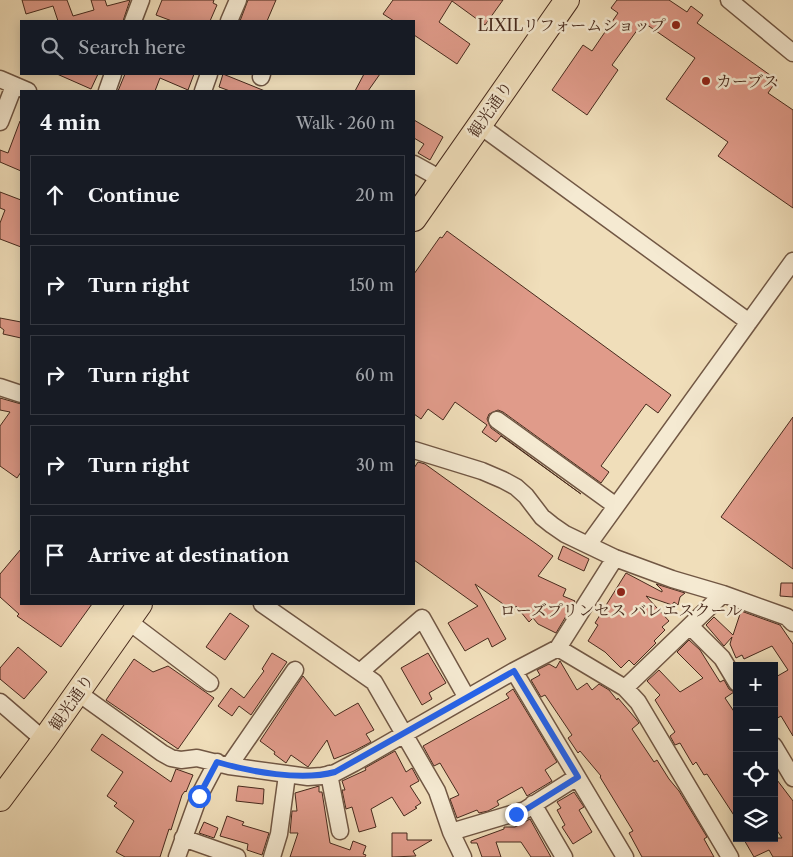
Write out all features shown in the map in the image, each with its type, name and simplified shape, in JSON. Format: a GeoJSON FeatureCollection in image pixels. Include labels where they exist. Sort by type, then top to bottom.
{"type":"FeatureCollection","features":[{"type":"Feature","properties":{"kind":"highway","name":"観光通り"},"geometry":{"type":"LineString","coordinates":[[415,218],[567,0]]}},
{"type":"Feature","properties":{"kind":"highway","name":"観光通り"},"geometry":{"type":"LineString","coordinates":[[0,799],[134,612]]}},
{"type":"Feature","properties":{"kind":"street"},"geometry":{"type":"LineString","coordinates":[[133,20],[141,0]]}},
{"type":"Feature","properties":{"kind":"street"},"geometry":{"type":"LineString","coordinates":[[229,20],[238,0]]}},
{"type":"Feature","properties":{"kind":"street"},"geometry":{"type":"LineString","coordinates":[[729,0],[793,53]]}},
{"type":"Feature","properties":{"kind":"street"},"geometry":{"type":"LineString","coordinates":[[107,90],[113,75]]}},
{"type":"Feature","properties":{"kind":"street"},"geometry":{"type":"LineString","coordinates":[[203,90],[210,75]]}},
{"type":"Feature","properties":{"kind":"street"},"geometry":{"type":"LineString","coordinates":[[0,122],[14,86]]}},
{"type":"Feature","properties":{"kind":"street"},"geometry":{"type":"LineString","coordinates":[[479,125],[749,322]]}},
{"type":"Feature","properties":{"kind":"street"},"geometry":{"type":"LineString","coordinates":[[415,165],[441,179]]}},
{"type":"Feature","properties":{"kind":"street"},"geometry":{"type":"LineString","coordinates":[[588,545],[793,261]]}},
{"type":"Feature","properties":{"kind":"street"},"geometry":{"type":"LineString","coordinates":[[0,387],[20,394]]}},
{"type":"Feature","properties":{"kind":"street"},"geometry":{"type":"LineString","coordinates":[[497,420],[616,506]]}},
{"type":"Feature","properties":{"kind":"street"},"geometry":{"type":"LineString","coordinates":[[415,450],[482,471],[516,487],[526,496],[542,517],[552,525],[565,534],[615,558],[787,617],[793,623]]}},
{"type":"Feature","properties":{"kind":"street"},"geometry":{"type":"LineString","coordinates":[[76,692],[171,758],[181,760],[197,758],[287,775],[308,777],[329,774],[354,763],[514,671],[558,648],[615,558]]}},
{"type":"Feature","properties":{"kind":"street"},"geometry":{"type":"LineString","coordinates":[[625,688],[723,594]]}},
{"type":"Feature","properties":{"kind":"street"},"geometry":{"type":"LineString","coordinates":[[263,605],[374,682],[437,791],[451,832],[463,857]]}},
{"type":"Feature","properties":{"kind":"street"},"geometry":{"type":"LineString","coordinates":[[134,612],[210,682]]}},
{"type":"Feature","properties":{"kind":"street"},"geometry":{"type":"LineString","coordinates":[[360,672],[422,618],[467,698]]}},
{"type":"Feature","properties":{"kind":"street"},"geometry":{"type":"LineString","coordinates":[[690,626],[722,658],[733,676]]}},
{"type":"Feature","properties":{"kind":"street"},"geometry":{"type":"LineString","coordinates":[[558,648],[625,688],[638,702],[730,857]]}},
{"type":"Feature","properties":{"kind":"street"},"geometry":{"type":"LineString","coordinates":[[177,857],[199,796],[295,670]]}},
{"type":"Feature","properties":{"kind":"street"},"geometry":{"type":"LineString","coordinates":[[514,671],[625,857]]}},
{"type":"Feature","properties":{"kind":"street"},"geometry":{"type":"LineString","coordinates":[[0,702],[44,740]]}},
{"type":"Feature","properties":{"kind":"street"},"geometry":{"type":"LineString","coordinates":[[778,752],[793,778]]}},
{"type":"Feature","properties":{"kind":"street"},"geometry":{"type":"LineString","coordinates":[[329,774],[340,831]]}},
{"type":"Feature","properties":{"kind":"street"},"geometry":{"type":"LineString","coordinates":[[272,857],[279,834],[287,775]]}},
{"type":"Feature","properties":{"kind":"street"},"geometry":{"type":"LineString","coordinates":[[451,832],[516,814],[578,777]]}},
{"type":"Feature","properties":{"kind":"street"},"geometry":{"type":"LineString","coordinates":[[534,804],[564,857]]}},
{"type":"Feature","properties":{"kind":"street"},"geometry":{"type":"LineString","coordinates":[[183,838],[237,857]]}},
{"type":"Feature","properties":{"kind":"building"},"geometry":{"type":"Polygon","coordinates":[[[22,0],[67,0],[73,16],[94,10],[91,0],[105,0],[107,6],[130,0],[123,20],[58,20],[53,6],[26,14],[22,0]]]}},
{"type":"Feature","properties":{"kind":"building"},"geometry":{"type":"Polygon","coordinates":[[[162,0],[214,0],[213,3],[217,5],[210,20],[169,20],[156,15],[162,0]]]}},
{"type":"Feature","properties":{"kind":"building"},"geometry":{"type":"Polygon","coordinates":[[[248,0],[276,0],[267,20],[240,20],[248,0]]]}},
{"type":"Feature","properties":{"kind":"building"},"geometry":{"type":"Polygon","coordinates":[[[393,0],[503,0],[485,25],[452,1],[439,22],[470,44],[457,64],[415,36],[415,20],[392,20],[383,14],[393,0]]]}},
{"type":"Feature","properties":{"kind":"building"},"geometry":{"type":"Polygon","coordinates":[[[617,0],[669,0],[687,12],[691,6],[703,15],[697,23],[777,80],[768,93],[793,110],[793,208],[718,156],[728,142],[666,99],[695,58],[643,22],[612,65],[618,70],[587,115],[552,90],[583,45],[592,51],[618,13],[611,8],[617,0]]]}},
{"type":"Feature","properties":{"kind":"building"},"geometry":{"type":"Polygon","coordinates":[[[59,75],[98,75],[91,89],[59,75]]]}},
{"type":"Feature","properties":{"kind":"building"},"geometry":{"type":"Polygon","coordinates":[[[125,75],[194,75],[188,90],[160,78],[155,90],[118,90],[125,75]]]}},
{"type":"Feature","properties":{"kind":"building"},"geometry":{"type":"Polygon","coordinates":[[[223,75],[225,75],[263,90],[227,90],[219,87],[223,75]]]}},
{"type":"Feature","properties":{"kind":"building"},"geometry":{"type":"Polygon","coordinates":[[[363,75],[379,75],[369,90],[356,90],[363,75]]]}},
{"type":"Feature","properties":{"kind":"building"},"geometry":{"type":"Polygon","coordinates":[[[20,121],[20,171],[0,162],[0,150],[8,153],[20,121]]]}},
{"type":"Feature","properties":{"kind":"building"},"geometry":{"type":"Polygon","coordinates":[[[415,121],[443,137],[430,160],[418,153],[424,144],[415,139],[415,121]]]}},
{"type":"Feature","properties":{"kind":"building"},"geometry":{"type":"Polygon","coordinates":[[[0,192],[20,200],[20,247],[0,239],[0,223],[5,210],[0,208],[0,192]]]}},
{"type":"Feature","properties":{"kind":"building"},"geometry":{"type":"Polygon","coordinates":[[[447,231],[671,395],[658,413],[646,404],[601,466],[609,472],[601,483],[498,410],[489,414],[487,419],[491,428],[581,494],[501,436],[496,442],[482,432],[487,425],[455,402],[443,420],[428,409],[421,419],[415,415],[415,273],[440,237],[442,238],[447,231]]]}},
{"type":"Feature","properties":{"kind":"building"},"geometry":{"type":"Polygon","coordinates":[[[0,318],[20,322],[20,338],[3,334],[4,330],[0,327],[0,318]]]}},
{"type":"Feature","properties":{"kind":"building"},"geometry":{"type":"Polygon","coordinates":[[[0,398],[20,404],[20,474],[17,478],[0,466],[0,426],[10,412],[0,410],[0,398]]]}},
{"type":"Feature","properties":{"kind":"building"},"geometry":{"type":"Polygon","coordinates":[[[793,417],[793,569],[721,517],[793,417]]]}},
{"type":"Feature","properties":{"kind":"building"},"geometry":{"type":"Polygon","coordinates":[[[418,462],[425,464],[553,556],[538,576],[566,589],[563,596],[575,601],[556,633],[538,624],[533,618],[529,622],[516,606],[513,611],[475,584],[506,639],[492,647],[488,638],[465,651],[448,623],[478,606],[415,561],[415,466],[418,462]]]}},
{"type":"Feature","properties":{"kind":"building"},"geometry":{"type":"Polygon","coordinates":[[[563,546],[589,559],[584,571],[558,559],[563,546]]]}},
{"type":"Feature","properties":{"kind":"building"},"geometry":{"type":"Polygon","coordinates":[[[20,550],[20,605],[91,605],[61,647],[17,616],[19,614],[0,597],[0,574],[20,550]]]}},
{"type":"Feature","properties":{"kind":"building"},"geometry":{"type":"Polygon","coordinates":[[[626,573],[662,592],[656,584],[685,593],[680,597],[678,605],[674,602],[672,605],[646,596],[669,621],[662,627],[665,630],[654,641],[656,643],[634,665],[629,660],[621,668],[605,652],[588,641],[598,625],[595,623],[626,573]]]}},
{"type":"Feature","properties":{"kind":"building"},"geometry":{"type":"Polygon","coordinates":[[[781,583],[793,583],[793,597],[780,596],[781,583]]]}},
{"type":"Feature","properties":{"kind":"building"},"geometry":{"type":"Polygon","coordinates":[[[741,611],[780,625],[793,644],[793,736],[781,716],[778,718],[778,676],[788,670],[772,646],[744,659],[742,655],[736,658],[730,644],[732,637],[724,646],[706,625],[714,617],[733,635],[741,611]]]}},
{"type":"Feature","properties":{"kind":"building"},"geometry":{"type":"Polygon","coordinates":[[[230,613],[249,626],[225,660],[206,647],[230,613]]]}},
{"type":"Feature","properties":{"kind":"building"},"geometry":{"type":"Polygon","coordinates":[[[689,640],[700,650],[720,682],[724,680],[729,689],[733,691],[725,698],[733,710],[733,814],[707,774],[704,775],[696,762],[693,765],[680,743],[675,745],[670,736],[675,732],[655,700],[660,695],[647,681],[659,670],[680,692],[703,678],[677,652],[689,640]]]}},
{"type":"Feature","properties":{"kind":"building"},"geometry":{"type":"Polygon","coordinates":[[[18,647],[47,672],[24,699],[0,679],[0,668],[18,647]]]}},
{"type":"Feature","properties":{"kind":"building"},"geometry":{"type":"Polygon","coordinates":[[[272,653],[287,662],[251,715],[239,706],[232,716],[218,706],[231,688],[244,698],[264,671],[262,669],[272,653]]]}},
{"type":"Feature","properties":{"kind":"building"},"geometry":{"type":"Polygon","coordinates":[[[428,653],[446,683],[429,693],[432,699],[422,705],[401,668],[428,653]]]}},
{"type":"Feature","properties":{"kind":"building"},"geometry":{"type":"Polygon","coordinates":[[[134,659],[153,672],[168,666],[214,698],[178,749],[106,700],[134,659]]]}},
{"type":"Feature","properties":{"kind":"building"},"geometry":{"type":"Polygon","coordinates":[[[560,661],[577,690],[587,683],[592,690],[599,684],[609,690],[617,700],[618,698],[636,719],[639,723],[632,729],[654,762],[657,760],[679,791],[707,837],[704,839],[714,857],[642,857],[629,833],[633,831],[601,776],[580,751],[578,753],[568,738],[572,735],[545,695],[541,697],[531,680],[540,675],[537,670],[549,664],[556,668],[560,661]]]}},
{"type":"Feature","properties":{"kind":"building"},"geometry":{"type":"Polygon","coordinates":[[[303,676],[335,716],[358,703],[374,730],[366,734],[371,742],[334,759],[327,740],[308,767],[291,755],[286,763],[260,741],[303,676]]]}},
{"type":"Feature","properties":{"kind":"building"},"geometry":{"type":"Polygon","coordinates":[[[513,689],[557,762],[545,770],[552,781],[527,796],[522,787],[497,801],[499,805],[488,811],[479,813],[477,810],[457,818],[450,799],[459,795],[440,763],[434,766],[423,746],[509,698],[506,694],[513,689]]]}},
{"type":"Feature","properties":{"kind":"building"},"geometry":{"type":"Polygon","coordinates":[[[102,734],[171,782],[176,769],[193,775],[186,792],[182,795],[160,857],[125,857],[116,852],[134,821],[114,806],[117,803],[107,796],[123,772],[91,750],[102,734]]]}},
{"type":"Feature","properties":{"kind":"building"},"geometry":{"type":"Polygon","coordinates":[[[395,751],[406,772],[412,768],[419,781],[410,786],[421,803],[415,807],[417,808],[404,816],[392,797],[371,809],[376,827],[359,832],[352,807],[346,809],[342,790],[345,790],[342,781],[366,770],[365,768],[395,751]]]}},
{"type":"Feature","properties":{"kind":"building"},"geometry":{"type":"Polygon","coordinates":[[[778,781],[793,801],[793,857],[773,857],[769,850],[754,857],[745,842],[778,842],[778,838],[782,838],[778,832],[778,781]]]}},
{"type":"Feature","properties":{"kind":"building"},"geometry":{"type":"Polygon","coordinates":[[[238,786],[264,789],[263,804],[236,801],[238,786]]]}},
{"type":"Feature","properties":{"kind":"building"},"geometry":{"type":"Polygon","coordinates":[[[319,786],[319,792],[322,792],[330,843],[350,850],[353,841],[366,846],[363,854],[366,855],[365,857],[290,857],[298,833],[290,833],[292,811],[297,811],[295,793],[319,786]]]}},
{"type":"Feature","properties":{"kind":"building"},"geometry":{"type":"Polygon","coordinates":[[[574,792],[584,807],[579,810],[592,832],[573,844],[562,827],[565,825],[557,810],[561,808],[557,802],[574,792]]]}},
{"type":"Feature","properties":{"kind":"building"},"geometry":{"type":"Polygon","coordinates":[[[227,816],[244,822],[242,825],[269,833],[262,855],[247,850],[248,844],[220,836],[227,816]]]}},
{"type":"Feature","properties":{"kind":"building"},"geometry":{"type":"Polygon","coordinates":[[[530,819],[551,857],[531,857],[521,842],[496,842],[501,857],[482,857],[477,843],[471,843],[471,841],[504,829],[504,827],[515,827],[530,819]]]}},
{"type":"Feature","properties":{"kind":"building"},"geometry":{"type":"Polygon","coordinates":[[[204,822],[218,828],[214,838],[199,833],[204,822]]]}},
{"type":"Feature","properties":{"kind":"building"},"geometry":{"type":"Polygon","coordinates":[[[392,833],[407,833],[407,840],[432,840],[413,851],[416,856],[392,857],[392,833]]]}},
{"type":"Feature","properties":{"kind":"place","name":"LIXILリフォームショップ"},"geometry":{"type":"Point","coordinates":[676,25]}},
{"type":"Feature","properties":{"kind":"place","name":"カーブス"},"geometry":{"type":"Point","coordinates":[706,81]}},
{"type":"Feature","properties":{"kind":"place","name":"ローズプリンセス バレエスクール"},"geometry":{"type":"Point","coordinates":[621,592]}},
{"type":"Feature","properties":{"kind":"route"},"geometry":{"type":"LineString","coordinates":[[199,796],[217,762],[228,766],[308,777],[322,776],[335,772],[514,671],[578,777],[516,814]]}}]}
